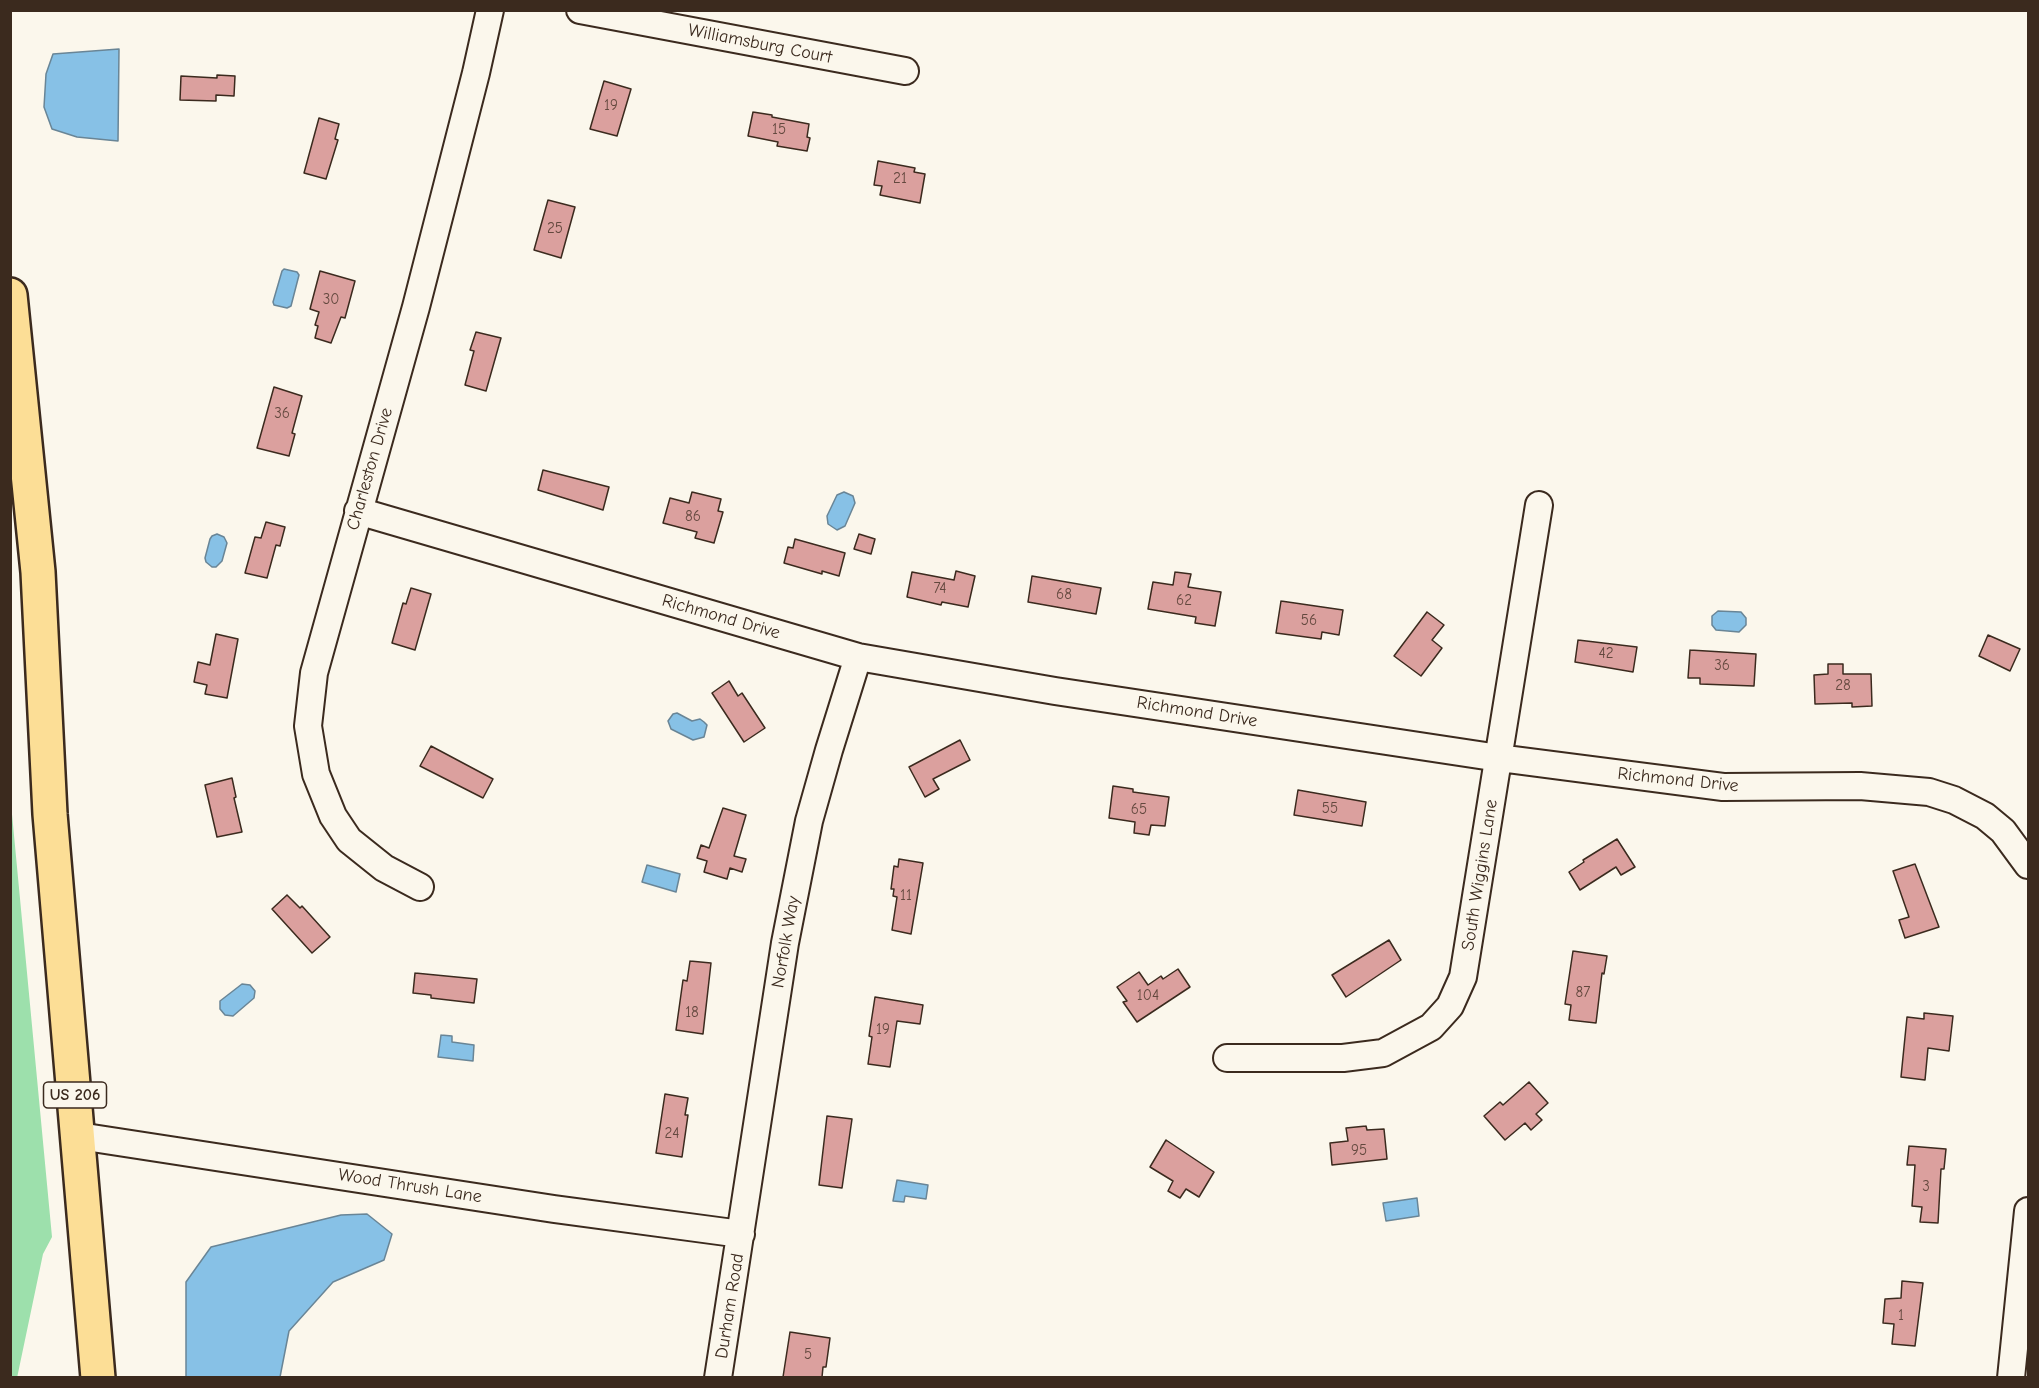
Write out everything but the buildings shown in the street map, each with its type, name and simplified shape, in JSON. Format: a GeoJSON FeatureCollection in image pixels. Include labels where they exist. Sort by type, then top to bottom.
{"type":"FeatureCollection","features":[{"type":"Feature","properties":{"kind":"highway","name":"US 206"},"geometry":{"type":"LineString","coordinates":[[10,295],[38,572],[50,814],[98,1377]]}},
{"type":"Feature","properties":{"kind":"street","name":"Charleston Drive"},"geometry":{"type":"LineString","coordinates":[[420,887],[384,868],[349,840],[333,816],[316,774],[308,726],[314,673],[416,307],[490,10]]}},
{"type":"Feature","properties":{"kind":"street","name":"Williamsburg Court"},"geometry":{"type":"LineString","coordinates":[[580,10],[905,71]]}},
{"type":"Feature","properties":{"kind":"street","name":"South Wiggins Lane"},"geometry":{"type":"LineString","coordinates":[[1227,1058],[1343,1058],[1383,1053],[1431,1028],[1450,1006],[1463,977],[1539,505]]}},
{"type":"Feature","properties":{"kind":"street","name":"Richmond Drive"},"geometry":{"type":"LineString","coordinates":[[358,511],[858,657],[1055,691],[1499,758],[1723,787],[1860,786],[1929,792],[1956,801],[1986,816],[2003,831],[2028,865]]}},
{"type":"Feature","properties":{"kind":"street","name":"Norfolk Way"},"geometry":{"type":"LineString","coordinates":[[741,1234],[785,943],[809,821],[828,750],[858,657]]}},
{"type":"Feature","properties":{"kind":"street","name":"Wood Thrush Lane"},"geometry":{"type":"LineString","coordinates":[[79,1136],[554,1209],[741,1234]]}},
{"type":"Feature","properties":{"kind":"street"},"geometry":{"type":"LineString","coordinates":[[2011,1377],[2028,1211]]}},
{"type":"Feature","properties":{"kind":"street","name":"Durham Road"},"geometry":{"type":"LineString","coordinates":[[718,1377],[741,1234]]}},
{"type":"Feature","properties":{"kind":"green space"},"geometry":{"type":"Polygon","coordinates":[[[10,793],[52,1237],[43,1254],[17,1378],[10,1377],[10,793]]]}},
{"type":"Feature","properties":{"kind":"water"},"geometry":{"type":"Polygon","coordinates":[[[119,49],[118,141],[77,137],[52,129],[44,107],[46,74],[53,54],[119,49]]]}},
{"type":"Feature","properties":{"kind":"water"},"geometry":{"type":"Polygon","coordinates":[[[284,269],[297,272],[299,275],[291,306],[287,308],[274,305],[273,302],[284,269]]]}},
{"type":"Feature","properties":{"kind":"water"},"geometry":{"type":"Polygon","coordinates":[[[844,492],[853,496],[855,503],[845,526],[837,530],[828,524],[827,516],[837,495],[844,492]]]}},
{"type":"Feature","properties":{"kind":"water"},"geometry":{"type":"Polygon","coordinates":[[[217,534],[224,537],[227,543],[222,561],[216,567],[212,567],[205,558],[210,539],[217,534]]]}},
{"type":"Feature","properties":{"kind":"water"},"geometry":{"type":"Polygon","coordinates":[[[1718,611],[1741,612],[1746,618],[1746,625],[1739,632],[1716,630],[1712,625],[1712,616],[1718,611]]]}},
{"type":"Feature","properties":{"kind":"water"},"geometry":{"type":"Polygon","coordinates":[[[677,713],[692,721],[700,719],[704,722],[707,725],[704,737],[693,740],[671,729],[668,721],[673,714],[677,713]]]}},
{"type":"Feature","properties":{"kind":"water"},"geometry":{"type":"Polygon","coordinates":[[[647,865],[680,874],[676,892],[642,882],[647,865]]]}},
{"type":"Feature","properties":{"kind":"water"},"geometry":{"type":"Polygon","coordinates":[[[242,984],[250,985],[255,991],[254,998],[233,1016],[225,1015],[220,1009],[220,1001],[242,984]]]}},
{"type":"Feature","properties":{"kind":"water"},"geometry":{"type":"Polygon","coordinates":[[[441,1035],[452,1036],[452,1042],[474,1045],[473,1061],[438,1057],[441,1035]]]}},
{"type":"Feature","properties":{"kind":"water"},"geometry":{"type":"Polygon","coordinates":[[[897,1180],[928,1185],[926,1199],[905,1196],[904,1202],[893,1201],[897,1180]]]}},
{"type":"Feature","properties":{"kind":"water"},"geometry":{"type":"Polygon","coordinates":[[[1417,1198],[1419,1216],[1386,1221],[1383,1203],[1417,1198]]]}},
{"type":"Feature","properties":{"kind":"water"},"geometry":{"type":"Polygon","coordinates":[[[367,1214],[392,1234],[384,1260],[333,1282],[289,1331],[280,1377],[186,1377],[186,1282],[211,1247],[341,1215],[367,1214]]]}}]}
